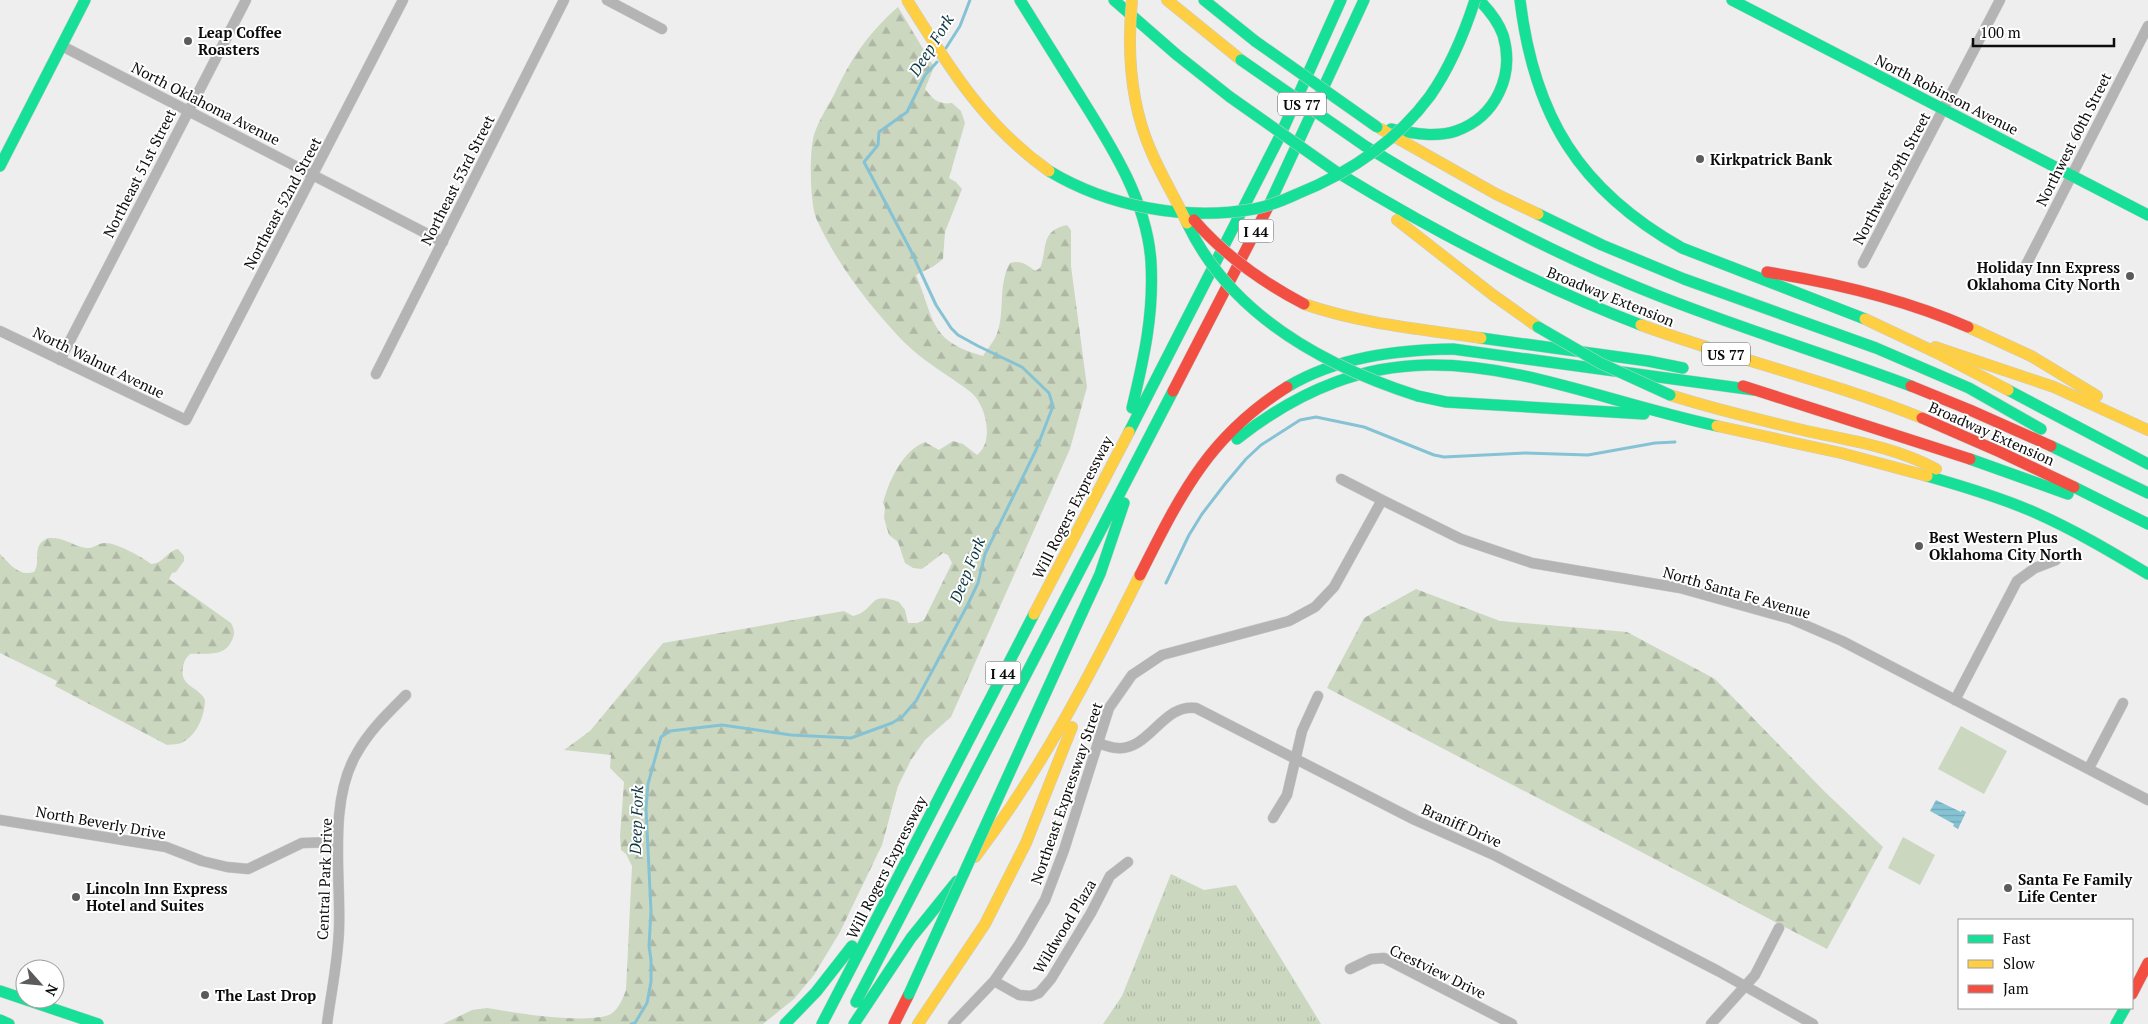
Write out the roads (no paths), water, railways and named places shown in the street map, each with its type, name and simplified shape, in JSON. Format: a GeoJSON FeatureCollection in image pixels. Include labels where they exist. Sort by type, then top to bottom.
{"type":"FeatureCollection","features":[{"type":"Feature","properties":{"kind":"main road"},"geometry":{"type":"LineString","coordinates":[[0,166],[86,0]]}},
{"type":"Feature","properties":{"kind":"main road"},"geometry":{"type":"LineString","coordinates":[[907,0],[970,97],[998,131],[1021,152],[1051,172],[1083,189],[1118,202],[1153,210],[1205,213],[1255,209],[1318,187],[1362,162],[1386,143],[1418,112],[1440,82],[1458,50],[1477,0],[1493,15],[1500,27],[1507,54],[1504,83],[1487,112],[1467,126],[1446,134],[1426,135],[1377,127]]}},
{"type":"Feature","properties":{"kind":"main road"},"geometry":{"type":"LineString","coordinates":[[1020,0],[1122,164],[1136,198],[1148,239],[1152,280],[1150,327],[1124,441]]}},
{"type":"Feature","properties":{"kind":"main road","name":"Broadway Extension"},"geometry":{"type":"LineString","coordinates":[[1114,0],[1177,55],[1230,97],[1335,171],[1439,233],[1522,275],[1662,333],[1848,390],[1909,413],[2025,463],[2148,524]]}},
{"type":"Feature","properties":{"kind":"main road"},"geometry":{"type":"LineString","coordinates":[[1132,0],[1129,44],[1131,80],[1139,116],[1151,151],[1204,254],[1214,269],[1241,298],[1274,327],[1335,365],[1382,385],[1418,396],[1455,402],[1608,413],[1668,414]]}},
{"type":"Feature","properties":{"kind":"main road","name":"Broadway Extension"},"geometry":{"type":"LineString","coordinates":[[1167,0],[1241,60],[1302,104],[1365,146],[1472,209],[1574,260],[1696,310],[1945,399],[2023,433],[2148,492]]}},
{"type":"Feature","properties":{"kind":"main road","name":"Will Rogers Expressway"},"geometry":{"type":"LineString","coordinates":[[822,1024],[1265,168],[1341,0]]}},
{"type":"Feature","properties":{"kind":"main road","name":"I 44"},"geometry":{"type":"LineString","coordinates":[[846,1024],[1265,212],[1364,0]]}},
{"type":"Feature","properties":{"kind":"main road"},"geometry":{"type":"LineString","coordinates":[[1358,12],[1379,0]]}},
{"type":"Feature","properties":{"kind":"main road"},"geometry":{"type":"LineString","coordinates":[[1520,0],[1524,37],[1533,72],[1546,108],[1564,140],[1582,166],[1602,190],[1626,212],[1682,248],[1865,320],[1937,353],[2148,464]]}},
{"type":"Feature","properties":{"kind":"main road","name":"North Robinson Avenue"},"geometry":{"type":"LineString","coordinates":[[1732,0],[2148,215]]}},
{"type":"Feature","properties":{"kind":"main road"},"geometry":{"type":"LineString","coordinates":[[1206,1],[1315,86],[1377,127],[1496,194],[1552,222],[1647,264],[1876,348],[1969,388],[2148,492]]}},
{"type":"Feature","properties":{"kind":"main road"},"geometry":{"type":"LineString","coordinates":[[1335,171],[1493,295],[1538,326],[1600,363],[1670,395],[1711,409],[1886,449],[1926,463],[1967,487]]}},
{"type":"Feature","properties":{"kind":"main road"},"geometry":{"type":"LineString","coordinates":[[1167,183],[1178,201],[1196,223],[1229,256],[1270,286],[1304,304],[1339,316],[1375,323],[1648,361],[1695,370],[1947,451],[2013,476],[2128,514]]}},
{"type":"Feature","properties":{"kind":"main road"},"geometry":{"type":"LineString","coordinates":[[1729,266],[1796,276],[1858,290],[1947,318],[2022,351],[2148,429]]}},
{"type":"Feature","properties":{"kind":"main road"},"geometry":{"type":"LineString","coordinates":[[1712,289],[1916,341],[2005,369],[2054,387],[2148,429]]}},
{"type":"Feature","properties":{"kind":"main road"},"geometry":{"type":"LineString","coordinates":[[854,1024],[911,938],[998,828],[1025,789],[1092,672],[1136,582],[1183,493],[1211,451],[1231,429],[1264,403],[1305,378],[1324,370],[1376,354],[1403,350],[1453,349],[1754,390]]}},
{"type":"Feature","properties":{"kind":"main road"},"geometry":{"type":"LineString","coordinates":[[1183,493],[1242,436],[1286,406],[1328,385],[1378,371],[1407,366],[1462,366],[1501,372],[1611,397],[1668,414],[1967,487],[2013,504],[2066,528],[2148,574]]}},
{"type":"Feature","properties":{"kind":"main road"},"geometry":{"type":"LineString","coordinates":[[894,1024],[1100,574],[1144,446]]}},
{"type":"Feature","properties":{"kind":"main road"},"geometry":{"type":"LineString","coordinates":[[918,1024],[985,924],[1026,843],[1059,763],[1092,672]]}},
{"type":"Feature","properties":{"kind":"main road"},"geometry":{"type":"LineString","coordinates":[[785,1024],[816,992],[883,905]]}},
{"type":"Feature","properties":{"kind":"main road"},"geometry":{"type":"LineString","coordinates":[[2133,992],[2148,963]]}},
{"type":"Feature","properties":{"kind":"main road"},"geometry":{"type":"LineString","coordinates":[[0,991],[98,1024]]}},
{"type":"Feature","properties":{"kind":"main road"},"geometry":{"type":"LineString","coordinates":[[2116,1024],[2124,1009]]}},
{"type":"Feature","properties":{"kind":"main road"},"geometry":{"type":"LineString","coordinates":[[0,1020],[9,1024]]}},
{"type":"Feature","properties":{"kind":"street","name":"Northeast 51st Street"},"geometry":{"type":"LineString","coordinates":[[60,360],[246,0]]}},
{"type":"Feature","properties":{"kind":"street","name":"Northeast 52nd Street"},"geometry":{"type":"LineString","coordinates":[[186,420],[403,0]]}},
{"type":"Feature","properties":{"kind":"street","name":"Northeast 53rd Street"},"geometry":{"type":"LineString","coordinates":[[376,374],[564,0]]}},
{"type":"Feature","properties":{"kind":"street"},"geometry":{"type":"LineString","coordinates":[[607,0],[662,28]]}},
{"type":"Feature","properties":{"kind":"street","name":"Northwest 59th Street"},"geometry":{"type":"LineString","coordinates":[[1863,263],[2000,0]]}},
{"type":"Feature","properties":{"kind":"street","name":"Northwest 60th Street"},"geometry":{"type":"LineString","coordinates":[[2026,265],[2148,26]]}},
{"type":"Feature","properties":{"kind":"street","name":"North Oklahoma Avenue"},"geometry":{"type":"LineString","coordinates":[[62,46],[444,242]]}},
{"type":"Feature","properties":{"kind":"street","name":"North Walnut Avenue"},"geometry":{"type":"LineString","coordinates":[[0,331],[186,420]]}},
{"type":"Feature","properties":{"kind":"street"},"geometry":{"type":"LineString","coordinates":[[1341,479],[1382,500]]}},
{"type":"Feature","properties":{"kind":"street","name":"North Santa Fe Avenue"},"geometry":{"type":"LineString","coordinates":[[1382,500],[1461,539],[1532,563],[1680,588],[1791,620],[1842,641],[2148,800]]}},
{"type":"Feature","properties":{"kind":"street","name":"Northeast Expressway Street"},"geometry":{"type":"LineString","coordinates":[[954,1024],[994,981],[1020,943],[1045,900],[1064,850],[1109,708],[1132,675],[1162,655],[1289,621],[1315,607],[1334,587],[1382,500]]}},
{"type":"Feature","properties":{"kind":"street"},"geometry":{"type":"LineString","coordinates":[[1955,700],[2016,581],[2034,568],[2056,560]]}},
{"type":"Feature","properties":{"kind":"street","name":"Central Park Drive"},"geometry":{"type":"LineString","coordinates":[[326,1024],[339,930],[338,842],[345,779],[356,754],[371,731],[406,695]]}},
{"type":"Feature","properties":{"kind":"street"},"geometry":{"type":"LineString","coordinates":[[1273,818],[1286,795],[1302,731],[1318,696]]}},
{"type":"Feature","properties":{"kind":"street"},"geometry":{"type":"LineString","coordinates":[[2089,768],[2122,703]]}},
{"type":"Feature","properties":{"kind":"street","name":"Braniff Drive"},"geometry":{"type":"LineString","coordinates":[[1098,743],[1117,748],[1134,746],[1168,717],[1188,707],[1196,708],[1294,760],[1415,820],[1496,856],[1718,971],[1813,1024]]}},
{"type":"Feature","properties":{"kind":"street","name":"North Beverly Drive"},"geometry":{"type":"LineString","coordinates":[[0,820],[166,847],[202,861],[226,867],[248,869],[302,843],[338,842]]}},
{"type":"Feature","properties":{"kind":"street","name":"Wildwood Plaza"},"geometry":{"type":"LineString","coordinates":[[994,981],[1020,994],[1031,996],[1040,992],[1051,979],[1086,921],[1110,876],[1128,862]]}},
{"type":"Feature","properties":{"kind":"street"},"geometry":{"type":"LineString","coordinates":[[1711,1024],[1755,975],[1779,928]]}},
{"type":"Feature","properties":{"kind":"street","name":"Crestview Drive"},"geometry":{"type":"LineString","coordinates":[[1350,968],[1371,959],[1384,958],[1500,1021],[1512,1024]]}},
{"type":"Feature","properties":{"kind":"water"},"geometry":{"type":"Polygon","coordinates":[[[1936,800],[1961,812],[1962,810],[1966,812],[1958,829],[1953,826],[1954,824],[1930,811],[1936,800]]]}},
{"type":"Feature","properties":{"kind":"waterway","name":"Deep Fork"},"geometry":{"type":"LineString","coordinates":[[946,48],[960,26],[970,0]]}},
{"type":"Feature","properties":{"kind":"waterway","name":"Deep Fork"},"geometry":{"type":"LineString","coordinates":[[631,1024],[635,1023],[647,1003],[651,982],[649,946],[651,911],[646,809],[648,784],[661,737],[670,731],[722,725],[791,735],[851,738],[892,723],[902,717],[916,701],[967,606],[978,583],[985,554],[1036,450],[1053,406],[1049,393],[1022,367],[978,346],[958,335],[951,328],[936,305],[910,249],[864,162],[878,145],[879,132],[907,112],[925,75],[937,62]]}},
{"type":"Feature","properties":{"kind":"waterway"},"geometry":{"type":"LineString","coordinates":[[1166,583],[1189,535],[1225,484],[1246,459],[1261,445],[1300,420],[1316,417],[1364,427],[1434,455],[1444,457],[1525,453],[1588,455],[1655,443],[1675,442]]}},
{"type":"Feature","properties":{"kind":"place","name":"Leap Coffee Roasters"},"geometry":{"type":"Point","coordinates":[188,41]}},
{"type":"Feature","properties":{"kind":"place","name":"Kirkpatrick Bank"},"geometry":{"type":"Point","coordinates":[1700,159]}},
{"type":"Feature","properties":{"kind":"place","name":"Holiday Inn Express Oklahoma City North"},"geometry":{"type":"Point","coordinates":[2130,276]}},
{"type":"Feature","properties":{"kind":"place","name":"Best Western Plus Oklahoma City North"},"geometry":{"type":"Point","coordinates":[1919,546]}},
{"type":"Feature","properties":{"kind":"place","name":"Santa Fe Family Life Center"},"geometry":{"type":"Point","coordinates":[2008,888]}},
{"type":"Feature","properties":{"kind":"place","name":"Lincoln Inn Express Hotel and Suites"},"geometry":{"type":"Point","coordinates":[76,897]}},
{"type":"Feature","properties":{"kind":"place","name":"The Last Drop"},"geometry":{"type":"Point","coordinates":[205,995]}}]}
